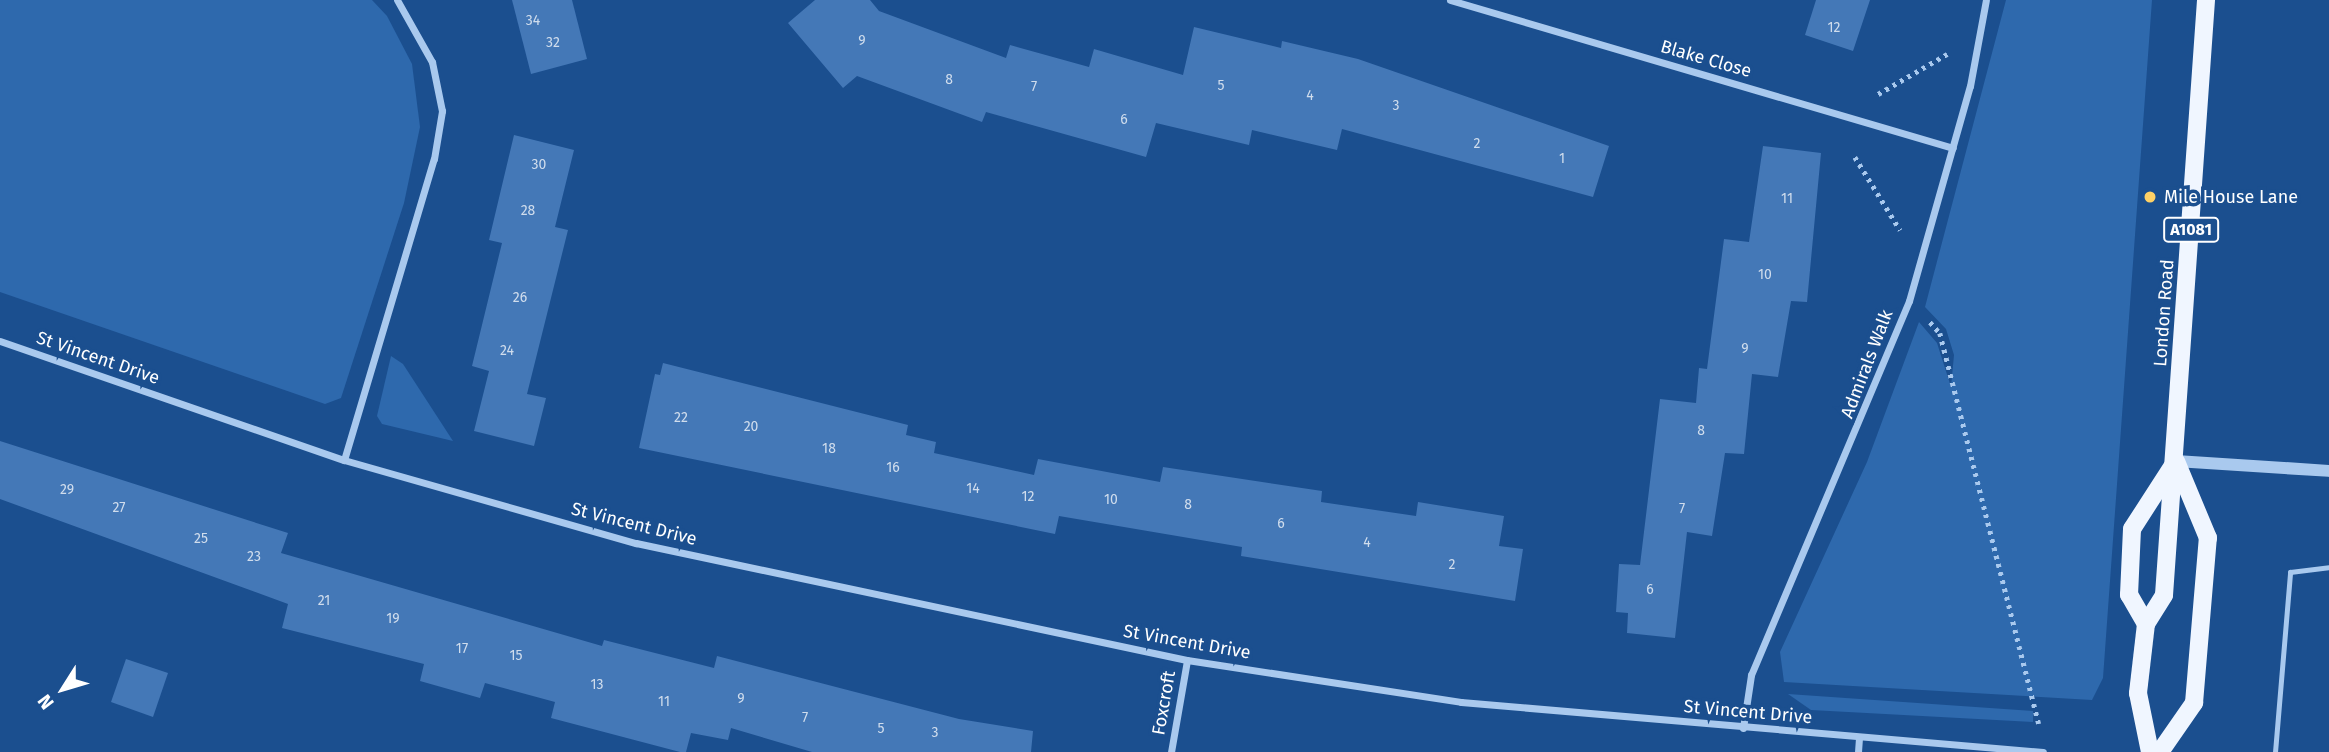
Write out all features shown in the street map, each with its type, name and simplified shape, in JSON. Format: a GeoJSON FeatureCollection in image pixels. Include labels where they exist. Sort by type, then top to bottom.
{"type":"FeatureCollection","features":[{"type":"Feature","properties":{"kind":"main road","name":"London Road"},"geometry":{"type":"LineString","coordinates":[[2150,752],[2138,693],[2146,624],[2164,595],[2176,461],[2206,0]]}},
{"type":"Feature","properties":{"kind":"main road","name":"London Road"},"geometry":{"type":"LineString","coordinates":[[2146,624],[2129,595],[2132,529],[2176,461]]}},
{"type":"Feature","properties":{"kind":"main road","name":"London Road"},"geometry":{"type":"LineString","coordinates":[[2160,752],[2194,703],[2208,538],[2176,461]]}},
{"type":"Feature","properties":{"kind":"street"},"geometry":{"type":"LineString","coordinates":[[344,460],[434,159],[442,111],[432,62],[397,0]]}},
{"type":"Feature","properties":{"kind":"street","name":"Blake Close"},"geometry":{"type":"LineString","coordinates":[[1450,0],[1953,148]]}},
{"type":"Feature","properties":{"kind":"street","name":"Admirals Walk"},"geometry":{"type":"LineString","coordinates":[[1743,728],[1751,676],[1839,480],[1909,300],[1953,148],[1986,0]]}},
{"type":"Feature","properties":{"kind":"street","name":"St Vincent Drive"},"geometry":{"type":"LineString","coordinates":[[0,341],[344,460],[636,543],[1187,660],[1461,702],[2043,752]]}},
{"type":"Feature","properties":{"kind":"street"},"geometry":{"type":"LineString","coordinates":[[2176,461],[2329,471]]}},
{"type":"Feature","properties":{"kind":"street","name":"Foxcroft"},"geometry":{"type":"LineString","coordinates":[[1171,752],[1187,660]]}},
{"type":"Feature","properties":{"kind":"street"},"geometry":{"type":"LineString","coordinates":[[1858,752],[1859,737]]}},
{"type":"Feature","properties":{"kind":"lane"},"geometry":{"type":"LineString","coordinates":[[2275,752],[2290,572],[2329,567]]}},
{"type":"Feature","properties":{"kind":"path"},"geometry":{"type":"LineString","coordinates":[[1878,94],[1951,52]]}},
{"type":"Feature","properties":{"kind":"path"},"geometry":{"type":"LineString","coordinates":[[1856,157],[1902,234]]}},
{"type":"Feature","properties":{"kind":"path"},"geometry":{"type":"LineString","coordinates":[[1909,300],[1940,333],[2043,740]]}},
{"type":"Feature","properties":{"kind":"shaded area"},"geometry":{"type":"Polygon","coordinates":[[[0,0],[372,0],[387,16],[412,64],[420,127],[404,203],[341,398],[325,404],[0,292],[0,0]]]}},
{"type":"Feature","properties":{"kind":"shaded area"},"geometry":{"type":"Polygon","coordinates":[[[2006,0],[2152,0],[2103,678],[2092,700],[1784,682],[1780,652],[1867,462],[1919,322],[1937,343],[1951,387],[1954,355],[1946,329],[1925,307],[2006,0]]]}},
{"type":"Feature","properties":{"kind":"shaded area"},"geometry":{"type":"Polygon","coordinates":[[[391,356],[403,364],[453,441],[382,424],[377,416],[391,356]]]}},
{"type":"Feature","properties":{"kind":"shaded area"},"geometry":{"type":"Polygon","coordinates":[[[1788,694],[2033,711],[2033,722],[1811,710],[1788,694]]]}},
{"type":"Feature","properties":{"kind":"building"},"geometry":{"type":"Polygon","coordinates":[[[512,0],[572,0],[587,59],[531,74],[512,0]]]}},
{"type":"Feature","properties":{"kind":"building"},"geometry":{"type":"Polygon","coordinates":[[[815,0],[870,0],[879,11],[1006,58],[1010,45],[1089,67],[1094,49],[1183,75],[1194,27],[1281,48],[1282,41],[1358,59],[1609,146],[1593,197],[1342,129],[1337,150],[1252,130],[1249,145],[1156,123],[1146,157],[986,112],[982,122],[857,76],[843,88],[788,23],[815,0]]]}},
{"type":"Feature","properties":{"kind":"building"},"geometry":{"type":"Polygon","coordinates":[[[1816,0],[1870,0],[1853,51],[1805,35],[1816,0]]]}},
{"type":"Feature","properties":{"kind":"building"},"geometry":{"type":"Polygon","coordinates":[[[514,135],[574,150],[555,227],[568,230],[527,394],[546,398],[534,446],[474,431],[489,371],[472,366],[502,243],[489,240],[514,135]]]}},
{"type":"Feature","properties":{"kind":"building"},"geometry":{"type":"Polygon","coordinates":[[[1763,146],[1821,153],[1807,302],[1791,301],[1778,377],[1752,374],[1744,454],[1725,453],[1712,536],[1687,532],[1675,638],[1627,633],[1628,613],[1616,612],[1619,564],[1640,565],[1660,399],[1696,403],[1699,368],[1707,369],[1724,239],[1749,242],[1763,146]]]}},
{"type":"Feature","properties":{"kind":"building"},"geometry":{"type":"Polygon","coordinates":[[[663,363],[908,425],[906,435],[936,442],[934,453],[1034,475],[1038,459],[1160,482],[1163,467],[1322,491],[1321,502],[1416,516],[1418,502],[1504,516],[1499,546],[1523,549],[1515,601],[1241,556],[1242,547],[1059,516],[1055,534],[639,448],[655,374],[660,375],[663,363]]]}},
{"type":"Feature","properties":{"kind":"building"},"geometry":{"type":"Polygon","coordinates":[[[0,441],[288,533],[281,553],[602,646],[604,640],[714,668],[717,656],[959,719],[1033,731],[1031,752],[812,752],[731,728],[728,740],[691,733],[686,752],[680,752],[551,718],[555,702],[485,683],[480,698],[420,681],[424,664],[282,628],[288,604],[0,499],[0,441]]]}},
{"type":"Feature","properties":{"kind":"building"},"geometry":{"type":"Polygon","coordinates":[[[126,659],[168,673],[153,717],[111,702],[126,659]]]}},
{"type":"Feature","properties":{"kind":"place","name":"Mile House Lane"},"geometry":{"type":"Point","coordinates":[2150,197]}}]}
